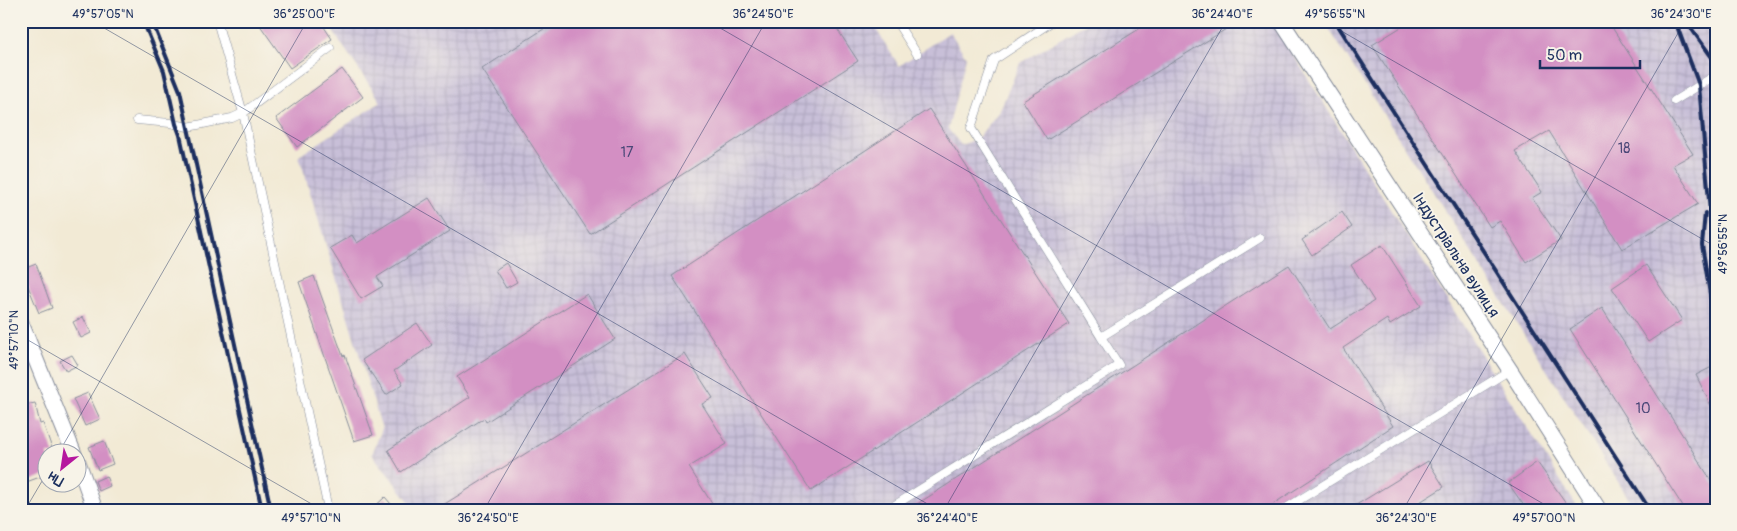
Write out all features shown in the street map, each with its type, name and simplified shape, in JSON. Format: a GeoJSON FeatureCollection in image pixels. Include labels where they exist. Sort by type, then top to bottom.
{"type":"FeatureCollection","features":[{"type":"Feature","properties":{"kind":"street","name":"Індустріальна вулиця"},"geometry":{"type":"LineString","coordinates":[[1281,21],[1510,370],[1599,510]]}},
{"type":"Feature","properties":{"kind":"street"},"geometry":{"type":"LineString","coordinates":[[21,323],[70,444]]}},
{"type":"Feature","properties":{"kind":"street"},"geometry":{"type":"LineString","coordinates":[[88,490],[95,510]]}},
{"type":"Feature","properties":{"kind":"lane"},"geometry":{"type":"LineString","coordinates":[[218,21],[243,113],[328,509]]}},
{"type":"Feature","properties":{"kind":"lane"},"geometry":{"type":"LineString","coordinates":[[896,21],[917,54]]}},
{"type":"Feature","properties":{"kind":"lane"},"geometry":{"type":"LineString","coordinates":[[887,510],[1119,366],[971,128],[994,60],[1053,21]]}},
{"type":"Feature","properties":{"kind":"lane"},"geometry":{"type":"LineString","coordinates":[[137,120],[170,123],[188,127],[232,118],[243,113],[330,48]]}},
{"type":"Feature","properties":{"kind":"lane"},"geometry":{"type":"LineString","coordinates":[[1674,101],[1716,75]]}},
{"type":"Feature","properties":{"kind":"lane"},"geometry":{"type":"LineString","coordinates":[[1101,337],[1260,238]]}},
{"type":"Feature","properties":{"kind":"lane"},"geometry":{"type":"LineString","coordinates":[[1283,510],[1510,370]]}},
{"type":"Feature","properties":{"kind":"shaded area"},"geometry":{"type":"Polygon","coordinates":[[[326,21],[871,21],[899,66],[950,32],[966,57],[948,129],[961,145],[977,139],[1000,110],[1020,63],[1090,21],[1272,21],[1579,510],[406,510],[412,505],[372,454],[382,429],[299,156],[381,102],[326,21]]]}},
{"type":"Feature","properties":{"kind":"shaded area"},"geometry":{"type":"Polygon","coordinates":[[[1324,21],[1716,21],[1716,510],[1636,510],[1324,21]]]}},
{"type":"Feature","properties":{"kind":"building"},"geometry":{"type":"Polygon","coordinates":[[[257,21],[320,21],[332,39],[290,68],[257,21]]]}},
{"type":"Feature","properties":{"kind":"building"},"geometry":{"type":"Polygon","coordinates":[[[556,21],[832,21],[858,61],[590,234],[482,69],[556,21]]]}},
{"type":"Feature","properties":{"kind":"building"},"geometry":{"type":"Polygon","coordinates":[[[1152,21],[1239,21],[1047,140],[1023,101],[1152,21]]]}},
{"type":"Feature","properties":{"kind":"building"},"geometry":{"type":"Polygon","coordinates":[[[1411,21],[1608,21],[1693,154],[1673,165],[1698,204],[1622,249],[1549,131],[1515,151],[1542,192],[1532,198],[1561,240],[1526,262],[1500,221],[1490,227],[1372,45],[1411,21]]]}},
{"type":"Feature","properties":{"kind":"building"},"geometry":{"type":"Polygon","coordinates":[[[342,69],[363,97],[297,147],[276,118],[342,69]]]}},
{"type":"Feature","properties":{"kind":"building"},"geometry":{"type":"Polygon","coordinates":[[[929,109],[1069,324],[811,491],[672,276],[929,109]]]}},
{"type":"Feature","properties":{"kind":"building"},"geometry":{"type":"Polygon","coordinates":[[[429,198],[450,231],[377,277],[383,286],[361,299],[330,248],[352,235],[357,243],[429,198]]]}},
{"type":"Feature","properties":{"kind":"building"},"geometry":{"type":"Polygon","coordinates":[[[1342,212],[1352,227],[1312,255],[1302,240],[1342,212]]]}},
{"type":"Feature","properties":{"kind":"building"},"geometry":{"type":"Polygon","coordinates":[[[1382,245],[1421,306],[1390,325],[1387,319],[1343,348],[1393,426],[1264,510],[908,510],[1289,265],[1330,329],[1374,301],[1351,265],[1382,245]]]}},
{"type":"Feature","properties":{"kind":"building"},"geometry":{"type":"Polygon","coordinates":[[[506,263],[517,282],[506,288],[495,270],[506,263]]]}},
{"type":"Feature","properties":{"kind":"building"},"geometry":{"type":"Polygon","coordinates":[[[36,264],[52,308],[39,313],[28,286],[25,287],[21,278],[21,270],[36,264]]]}},
{"type":"Feature","properties":{"kind":"building"},"geometry":{"type":"Polygon","coordinates":[[[1646,265],[1682,320],[1648,342],[1612,288],[1646,265]]]}},
{"type":"Feature","properties":{"kind":"building"},"geometry":{"type":"Polygon","coordinates":[[[314,276],[343,356],[345,355],[373,435],[354,441],[299,282],[314,276]]]}},
{"type":"Feature","properties":{"kind":"building"},"geometry":{"type":"Polygon","coordinates":[[[587,294],[615,339],[486,422],[484,418],[401,472],[388,450],[470,397],[457,377],[587,294]]]}},
{"type":"Feature","properties":{"kind":"building"},"geometry":{"type":"Polygon","coordinates":[[[1602,308],[1716,488],[1716,510],[1685,510],[1570,329],[1602,308]]]}},
{"type":"Feature","properties":{"kind":"building"},"geometry":{"type":"Polygon","coordinates":[[[83,317],[91,333],[81,338],[73,322],[83,317]]]}},
{"type":"Feature","properties":{"kind":"building"},"geometry":{"type":"Polygon","coordinates":[[[417,323],[432,345],[394,371],[403,384],[386,395],[362,360],[417,323]]]}},
{"type":"Feature","properties":{"kind":"building"},"geometry":{"type":"Polygon","coordinates":[[[685,354],[713,398],[702,404],[727,444],[689,467],[716,510],[435,510],[685,354]]]}},
{"type":"Feature","properties":{"kind":"building"},"geometry":{"type":"Polygon","coordinates":[[[72,355],[78,365],[66,371],[60,361],[72,355]]]}},
{"type":"Feature","properties":{"kind":"building"},"geometry":{"type":"Polygon","coordinates":[[[1716,365],[1716,416],[1696,375],[1716,365]]]}},
{"type":"Feature","properties":{"kind":"building"},"geometry":{"type":"Polygon","coordinates":[[[88,393],[100,419],[85,426],[73,399],[88,393]]]}},
{"type":"Feature","properties":{"kind":"building"},"geometry":{"type":"Polygon","coordinates":[[[35,403],[40,424],[43,423],[50,444],[38,444],[38,478],[21,484],[21,406],[35,403]]]}},
{"type":"Feature","properties":{"kind":"building"},"geometry":{"type":"Polygon","coordinates":[[[104,441],[113,464],[98,470],[89,447],[104,441]]]}},
{"type":"Feature","properties":{"kind":"building"},"geometry":{"type":"Polygon","coordinates":[[[1428,461],[1444,487],[1407,510],[1348,510],[1428,461]]]}},
{"type":"Feature","properties":{"kind":"building"},"geometry":{"type":"Polygon","coordinates":[[[1537,462],[1571,510],[1527,510],[1508,483],[1537,462]]]}},
{"type":"Feature","properties":{"kind":"building"},"geometry":{"type":"Polygon","coordinates":[[[106,476],[110,486],[99,491],[95,481],[106,476]]]}},
{"type":"Feature","properties":{"kind":"building"},"geometry":{"type":"Polygon","coordinates":[[[385,497],[396,510],[371,510],[385,497]]]}},
{"type":"Feature","properties":{"kind":"railway"},"geometry":{"type":"LineString","coordinates":[[143,21],[164,71],[180,135],[262,510]]}},
{"type":"Feature","properties":{"kind":"railway"},"geometry":{"type":"LineString","coordinates":[[152,21],[180,91],[271,510]]}},
{"type":"Feature","properties":{"kind":"railway"},"geometry":{"type":"LineString","coordinates":[[1335,21],[1650,510]]}},
{"type":"Feature","properties":{"kind":"railway"},"geometry":{"type":"LineString","coordinates":[[1675,21],[1699,85],[1716,282]]}},
{"type":"Feature","properties":{"kind":"railway"},"geometry":{"type":"LineString","coordinates":[[1686,21],[1716,63]]}},
{"type":"Feature","properties":{"kind":"railway"},"geometry":{"type":"LineString","coordinates":[[1705,213],[1702,245],[1716,331]]}}]}
